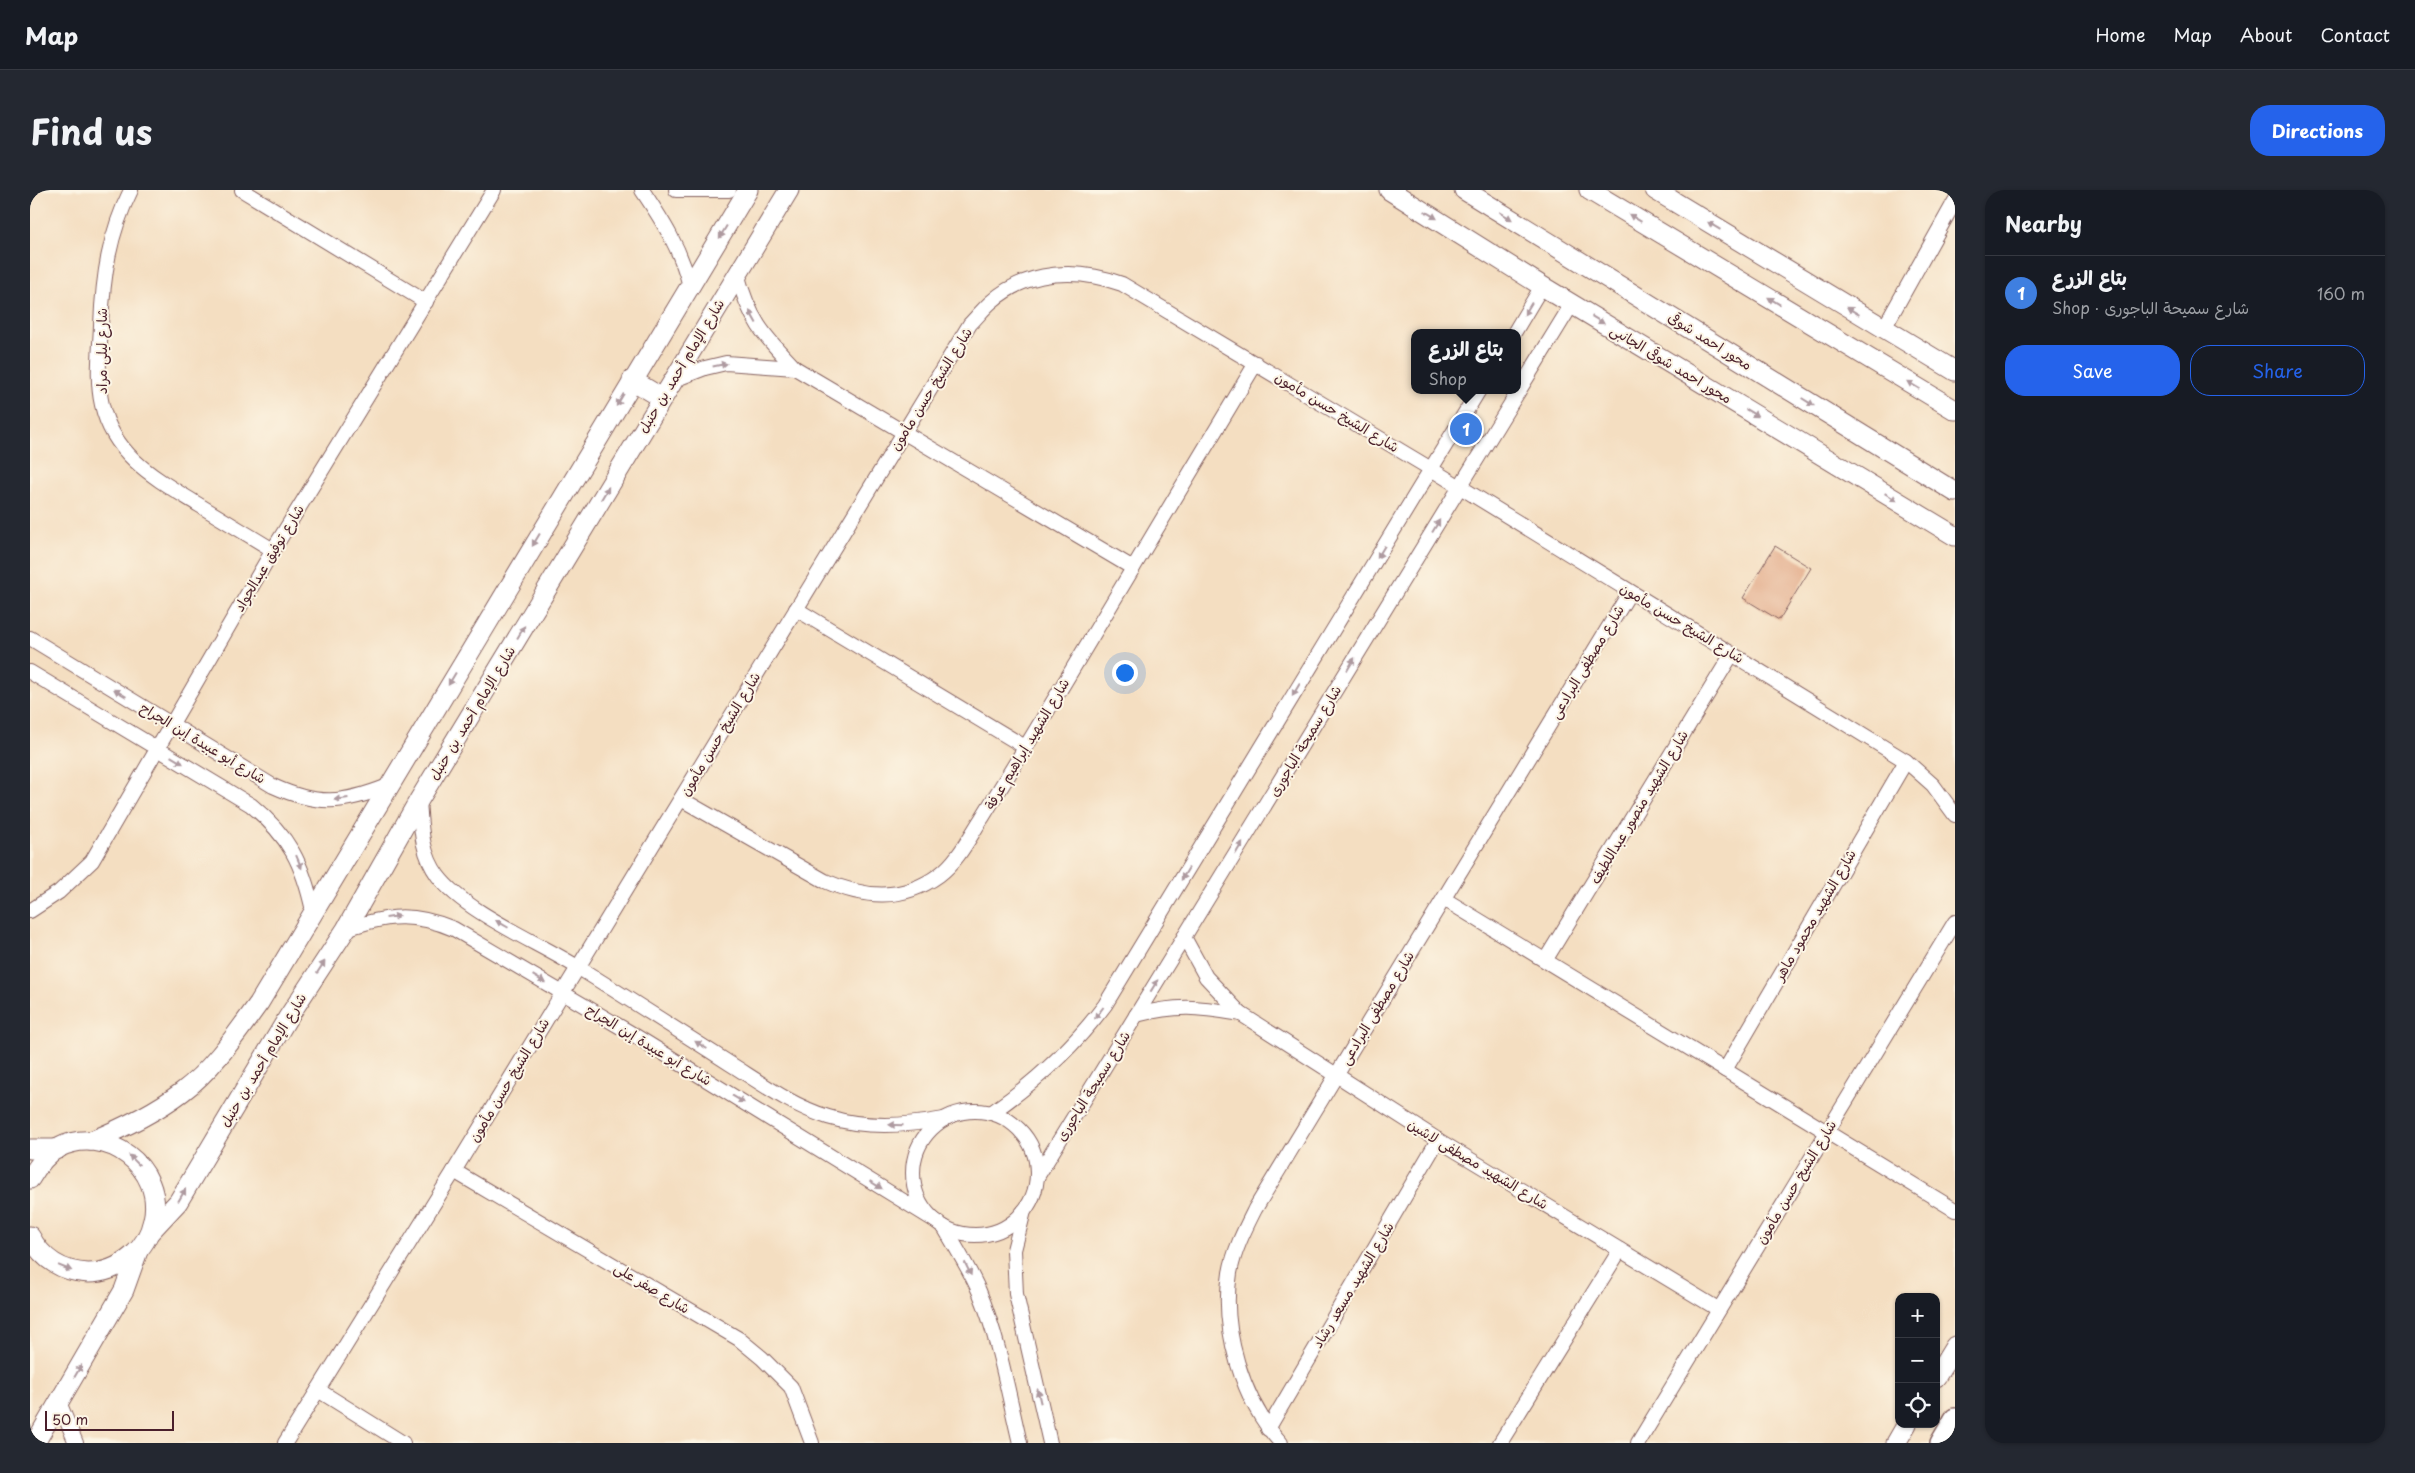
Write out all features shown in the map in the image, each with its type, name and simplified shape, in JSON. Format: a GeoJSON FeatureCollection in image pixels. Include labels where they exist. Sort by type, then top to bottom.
{"type":"FeatureCollection","features":[{"type":"Feature","properties":{"kind":"main road"},"geometry":{"type":"LineString","coordinates":[[1941,1443],[1955,1419]]}},
{"type":"Feature","properties":{"kind":"street","name":"شارع ليلى مراد"},"geometry":{"type":"LineString","coordinates":[[131,190],[118,215],[111,238],[102,300],[99,380],[102,405],[111,433],[132,460],[151,476],[273,550]]}},
{"type":"Feature","properties":{"kind":"street"},"geometry":{"type":"LineString","coordinates":[[242,190],[426,302]]}},
{"type":"Feature","properties":{"kind":"street","name":"شارع توفيق عبدالجواد"},"geometry":{"type":"LineString","coordinates":[[30,911],[59,892],[92,862],[273,550],[494,190]]}},
{"type":"Feature","properties":{"kind":"street"},"geometry":{"type":"LineString","coordinates":[[642,190],[663,222],[683,259],[690,286]]}},
{"type":"Feature","properties":{"kind":"street"},"geometry":{"type":"LineString","coordinates":[[676,190],[729,190]]}},
{"type":"Feature","properties":{"kind":"street"},"geometry":{"type":"LineString","coordinates":[[30,1148],[58,1148],[74,1143],[91,1141],[126,1126],[184,1091],[230,1042],[259,1003],[748,190]]}},
{"type":"Feature","properties":{"kind":"street","name":"شارع الإمام أحمد بن حنبل"},"geometry":{"type":"LineString","coordinates":[[150,1232],[178,1202],[288,1019],[346,929],[420,800],[737,273],[789,190]]}},
{"type":"Feature","properties":{"kind":"street","name":"محور احمد شوقى الجانبى"},"geometry":{"type":"LineString","coordinates":[[1389,190],[1542,286],[1955,536]]}},
{"type":"Feature","properties":{"kind":"street","name":"محور احمد شوقى"},"geometry":{"type":"LineString","coordinates":[[1464,190],[1955,492]]}},
{"type":"Feature","properties":{"kind":"street"},"geometry":{"type":"LineString","coordinates":[[1589,190],[1955,410]]}},
{"type":"Feature","properties":{"kind":"street"},"geometry":{"type":"LineString","coordinates":[[1655,190],[1883,330],[1955,371]]}},
{"type":"Feature","properties":{"kind":"street"},"geometry":{"type":"LineString","coordinates":[[1883,330],[1955,201]]}},
{"type":"Feature","properties":{"kind":"street"},"geometry":{"type":"LineString","coordinates":[[737,273],[744,302],[754,321],[765,338],[795,368],[1133,568]]}},
{"type":"Feature","properties":{"kind":"street","name":"شارع الشيخ حسن مأمون"},"geometry":{"type":"LineString","coordinates":[[285,1443],[454,1171],[970,324],[992,301],[1019,284],[1050,274],[1082,273],[1122,284],[1460,486],[1906,761],[1933,785],[1955,815]]}},
{"type":"Feature","properties":{"kind":"street"},"geometry":{"type":"LineString","coordinates":[[1516,329],[1542,286]]}},
{"type":"Feature","properties":{"kind":"street","name":"شارع سميحة الباجورى"},"geometry":{"type":"LineString","coordinates":[[1521,387],[1572,304]]}},
{"type":"Feature","properties":{"kind":"street"},"geometry":{"type":"LineString","coordinates":[[674,380],[705,368],[726,363],[795,368]]}},
{"type":"Feature","properties":{"kind":"street","name":"شارع الشهيد إبراهيم عرفة"},"geometry":{"type":"LineString","coordinates":[[681,799],[825,881],[849,891],[873,896],[899,893],[920,887],[940,875],[958,856],[1256,363]]}},
{"type":"Feature","properties":{"kind":"street"},"geometry":{"type":"LineString","coordinates":[[632,380],[662,398]]}},
{"type":"Feature","properties":{"kind":"street"},"geometry":{"type":"LineString","coordinates":[[991,1113],[1042,1076],[1086,1030],[1105,1005],[1477,394]]}},
{"type":"Feature","properties":{"kind":"street","name":"شارع سميحة الباجورى"},"geometry":{"type":"LineString","coordinates":[[1037,1177],[1517,394]]}},
{"type":"Feature","properties":{"kind":"street","name":"شارع مصطفى البرادعى"},"geometry":{"type":"LineString","coordinates":[[1281,1443],[1268,1429],[1251,1394],[1231,1336],[1227,1305],[1230,1272],[1240,1239],[1255,1209],[1630,592]]}},
{"type":"Feature","properties":{"kind":"street"},"geometry":{"type":"LineString","coordinates":[[796,609],[1025,747]]}},
{"type":"Feature","properties":{"kind":"street","name":"شارع أبو عبيدة إبن الجراح"},"geometry":{"type":"LineString","coordinates":[[30,638],[273,786],[296,796],[317,801],[342,799],[365,795],[388,786]]}},
{"type":"Feature","properties":{"kind":"street","name":"شارع الشهيد منصور عبداللطيف"},"geometry":{"type":"LineString","coordinates":[[1546,960],[1732,654]]}},
{"type":"Feature","properties":{"kind":"street","name":"شارع أبو عبيدة إبن الجراح"},"geometry":{"type":"LineString","coordinates":[[30,672],[251,805],[280,832],[296,855],[303,872],[313,911]]}},
{"type":"Feature","properties":{"kind":"street","name":"شارع الشهيد محمود ماهر"},"geometry":{"type":"LineString","coordinates":[[1725,1070],[1906,761]]}},
{"type":"Feature","properties":{"kind":"street","name":"شارع أبو عبيدة إبن الجراح"},"geometry":{"type":"LineString","coordinates":[[420,800],[421,837],[428,858],[450,890],[466,903],[577,967],[789,1100],[829,1118],[870,1124],[907,1126],[944,1119]]}},
{"type":"Feature","properties":{"kind":"street"},"geometry":{"type":"LineString","coordinates":[[1444,899],[1955,1210]]}},
{"type":"Feature","properties":{"kind":"street","name":"شارع أبو عبيدة إبن الجراح"},"geometry":{"type":"LineString","coordinates":[[346,929],[372,920],[402,916],[432,920],[454,929],[562,992],[941,1225],[963,1258],[979,1292],[991,1327],[1020,1443]]}},
{"type":"Feature","properties":{"kind":"street","name":"شارع الشيخ حسن مأمون"},"geometry":{"type":"LineString","coordinates":[[1638,1443],[1955,922]]}},
{"type":"Feature","properties":{"kind":"street","name":"شارع الشهيد مصطفى لاشين"},"geometry":{"type":"LineString","coordinates":[[1184,938],[1206,977],[1241,1014],[1438,1140],[1718,1309]]}},
{"type":"Feature","properties":{"kind":"street"},"geometry":{"type":"LineString","coordinates":[[259,1003],[288,1019]]}},
{"type":"Feature","properties":{"kind":"street","name":"شارع الشهيد مصطفى لاشين"},"geometry":{"type":"LineString","coordinates":[[1136,1015],[1176,1006],[1195,1006],[1241,1014]]}},
{"type":"Feature","properties":{"kind":"street"},"geometry":{"type":"LineString","coordinates":[[1024,1211],[1007,1226],[986,1234],[965,1234],[941,1225],[922,1205],[914,1182],[915,1158],[926,1136],[944,1119],[959,1113],[975,1110],[991,1113],[1010,1122],[1026,1136],[1035,1156],[1037,1177],[1035,1189],[1024,1211],[1014,1250],[1016,1294],[1050,1443]]}},
{"type":"Feature","properties":{"kind":"street","name":"شارع الشهيد مسعد رشاد"},"geometry":{"type":"LineString","coordinates":[[1268,1429],[1438,1140]]}},
{"type":"Feature","properties":{"kind":"street"},"geometry":{"type":"LineString","coordinates":[[35,1443],[124,1290],[138,1251],[150,1232],[155,1211],[154,1197],[144,1171],[130,1155],[112,1145],[91,1141]]}},
{"type":"Feature","properties":{"kind":"street"},"geometry":{"type":"LineString","coordinates":[[30,1179],[40,1163],[58,1148]]}},
{"type":"Feature","properties":{"kind":"street","name":"شارع صفر على"},"geometry":{"type":"LineString","coordinates":[[454,1171],[739,1339],[762,1358],[791,1387],[812,1443]]}},
{"type":"Feature","properties":{"kind":"street"},"geometry":{"type":"LineString","coordinates":[[30,1236],[36,1249],[54,1264],[75,1272],[98,1273],[120,1266],[138,1251]]}},
{"type":"Feature","properties":{"kind":"street"},"geometry":{"type":"LineString","coordinates":[[1500,1443],[1620,1250]]}},
{"type":"Feature","properties":{"kind":"street"},"geometry":{"type":"LineString","coordinates":[[1940,1370],[1955,1346]]}},
{"type":"Feature","properties":{"kind":"street"},"geometry":{"type":"LineString","coordinates":[[318,1390],[403,1443]]}},
{"type":"Feature","properties":{"kind":"street"},"geometry":{"type":"LineString","coordinates":[[59,1402],[76,1443]]}},
{"type":"Feature","properties":{"kind":"street"},"geometry":{"type":"LineString","coordinates":[[1896,1443],[1905,1428]]}},
{"type":"Feature","properties":{"kind":"building"},"geometry":{"type":"Polygon","coordinates":[[[1775,546],[1811,568],[1779,620],[1743,598],[1775,546]]]}},
{"type":"Feature","properties":{"kind":"place","name":"بتاع الزرع"},"geometry":{"type":"Point","coordinates":[1466,429]}}]}
